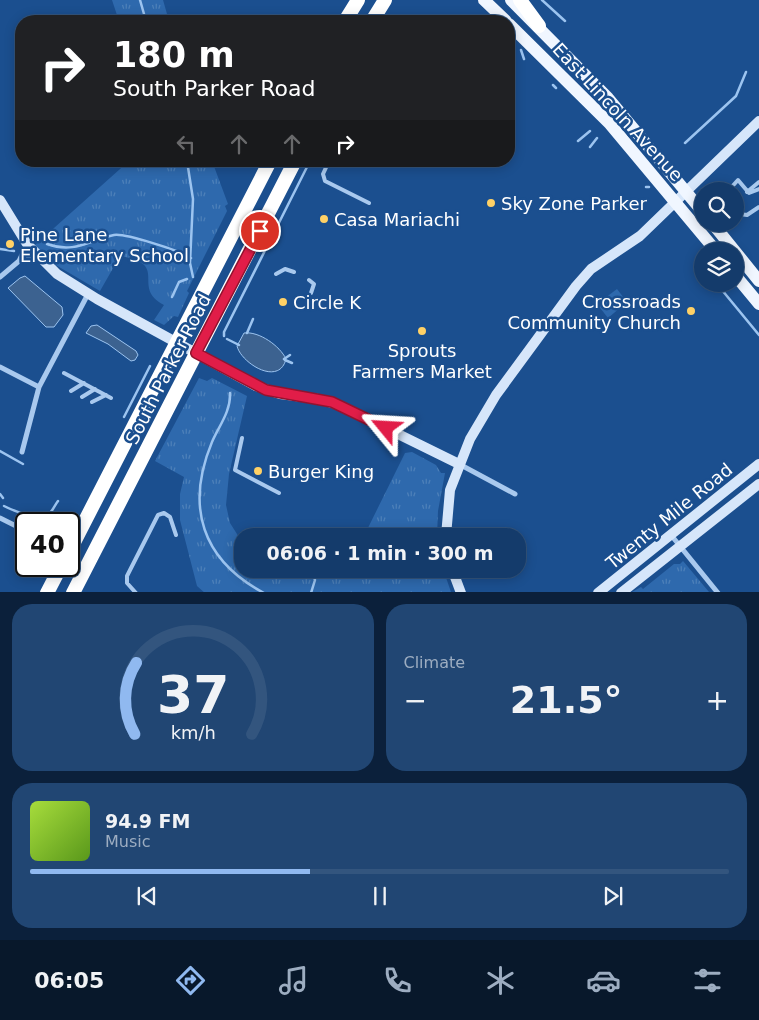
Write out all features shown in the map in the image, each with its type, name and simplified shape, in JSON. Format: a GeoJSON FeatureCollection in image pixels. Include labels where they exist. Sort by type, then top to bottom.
{"type":"FeatureCollection","features":[{"type":"Feature","properties":{"kind":"highway"},"geometry":{"type":"LineString","coordinates":[[349,15],[358,0]]}},
{"type":"Feature","properties":{"kind":"highway"},"geometry":{"type":"LineString","coordinates":[[376,15],[385,0]]}},
{"type":"Feature","properties":{"kind":"highway"},"geometry":{"type":"LineString","coordinates":[[386,15],[395,0]]}},
{"type":"Feature","properties":{"kind":"highway"},"geometry":{"type":"LineString","coordinates":[[520,0],[539,26]]}},
{"type":"Feature","properties":{"kind":"highway","name":"South Parker Road"},"geometry":{"type":"LineString","coordinates":[[80,531],[267,167]]}},
{"type":"Feature","properties":{"kind":"highway","name":"South Parker Road"},"geometry":{"type":"LineString","coordinates":[[74,592],[292,167]]}},
{"type":"Feature","properties":{"kind":"highway"},"geometry":{"type":"LineString","coordinates":[[47,592],[55,577]]}},
{"type":"Feature","properties":{"kind":"main road","name":"East Lincoln Avenue"},"geometry":{"type":"LineString","coordinates":[[484,0],[500,15]]}},
{"type":"Feature","properties":{"kind":"main road","name":"East Lincoln Avenue"},"geometry":{"type":"LineString","coordinates":[[511,0],[539,26],[608,98],[694,200]]}},
{"type":"Feature","properties":{"kind":"main road","name":"East Lincoln Avenue"},"geometry":{"type":"LineString","coordinates":[[515,29],[604,118],[709,242]]}},
{"type":"Feature","properties":{"kind":"main road"},"geometry":{"type":"LineString","coordinates":[[719,232],[759,281]]}},
{"type":"Feature","properties":{"kind":"main road"},"geometry":{"type":"LineString","coordinates":[[744,286],[759,304]]}},
{"type":"Feature","properties":{"kind":"street"},"geometry":{"type":"LineString","coordinates":[[447,528],[449,494],[459,464],[496,394],[580,280],[591,269],[637,238],[759,121]]}},
{"type":"Feature","properties":{"kind":"street"},"geometry":{"type":"LineString","coordinates":[[0,200],[27,244],[38,257],[57,274],[88,294],[266,390],[323,400],[343,406],[516,494]]}},
{"type":"Feature","properties":{"kind":"street"},"geometry":{"type":"LineString","coordinates":[[0,278],[19,261],[27,244]]}},
{"type":"Feature","properties":{"kind":"street"},"geometry":{"type":"LineString","coordinates":[[19,261],[38,257]]}},
{"type":"Feature","properties":{"kind":"street"},"geometry":{"type":"LineString","coordinates":[[22,452],[39,387],[88,294]]}},
{"type":"Feature","properties":{"kind":"street"},"geometry":{"type":"LineString","coordinates":[[0,367],[39,387]]}},
{"type":"Feature","properties":{"kind":"street","name":"Twenty Mile Road"},"geometry":{"type":"LineString","coordinates":[[598,592],[759,464]]}},
{"type":"Feature","properties":{"kind":"street","name":"Twenty Mile Road"},"geometry":{"type":"LineString","coordinates":[[621,592],[759,484]]}},
{"type":"Feature","properties":{"kind":"street"},"geometry":{"type":"LineString","coordinates":[[0,518],[15,526]]}},
{"type":"Feature","properties":{"kind":"street"},"geometry":{"type":"LineString","coordinates":[[671,534],[718,592]]}},
{"type":"Feature","properties":{"kind":"street"},"geometry":{"type":"LineString","coordinates":[[456,578],[461,592]]}},
{"type":"Feature","properties":{"kind":"lane"},"geometry":{"type":"LineString","coordinates":[[326,167],[323,174],[325,181],[369,203]]}},
{"type":"Feature","properties":{"kind":"lane"},"geometry":{"type":"LineString","coordinates":[[747,192],[759,182]]}},
{"type":"Feature","properties":{"kind":"lane"},"geometry":{"type":"LineString","coordinates":[[744,188],[747,192],[752,193],[759,189]]}},
{"type":"Feature","properties":{"kind":"lane"},"geometry":{"type":"LineString","coordinates":[[744,215],[747,215],[759,207]]}},
{"type":"Feature","properties":{"kind":"lane"},"geometry":{"type":"LineString","coordinates":[[276,274],[285,269],[294,272]]}},
{"type":"Feature","properties":{"kind":"lane"},"geometry":{"type":"LineString","coordinates":[[309,280],[314,284],[311,292]]}},
{"type":"Feature","properties":{"kind":"lane"},"geometry":{"type":"LineString","coordinates":[[64,373],[111,398]]}},
{"type":"Feature","properties":{"kind":"lane"},"geometry":{"type":"LineString","coordinates":[[71,391],[84,383]]}},
{"type":"Feature","properties":{"kind":"lane"},"geometry":{"type":"LineString","coordinates":[[82,397],[95,389]]}},
{"type":"Feature","properties":{"kind":"lane"},"geometry":{"type":"LineString","coordinates":[[92,402],[106,395]]}},
{"type":"Feature","properties":{"kind":"lane"},"geometry":{"type":"LineString","coordinates":[[242,438],[235,470],[279,493]]}},
{"type":"Feature","properties":{"kind":"lane"},"geometry":{"type":"LineString","coordinates":[[136,592],[127,583],[127,576],[158,515],[164,513],[170,517],[176,535]]}},
{"type":"Feature","properties":{"kind":"green space"},"geometry":{"type":"Polygon","coordinates":[[[112,0],[163,0],[167,15],[117,15],[112,0]]]}},
{"type":"Feature","properties":{"kind":"green space"},"geometry":{"type":"Polygon","coordinates":[[[122,167],[214,167],[228,204],[225,206],[227,211],[187,291],[189,293],[178,317],[174,316],[164,325],[154,320],[164,305],[154,298],[150,291],[147,270],[144,264],[120,256],[100,291],[54,264],[35,245],[122,167]]]}},
{"type":"Feature","properties":{"kind":"green space"},"geometry":{"type":"Polygon","coordinates":[[[617,289],[627,302],[608,318],[597,304],[617,289]]]}},
{"type":"Feature","properties":{"kind":"green space"},"geometry":{"type":"Polygon","coordinates":[[[199,378],[207,381],[212,378],[247,396],[229,474],[226,505],[230,523],[234,529],[234,578],[446,578],[451,592],[204,592],[197,586],[180,520],[180,494],[184,477],[155,461],[199,378]]]}},
{"type":"Feature","properties":{"kind":"green space"},"geometry":{"type":"Polygon","coordinates":[[[412,452],[436,465],[441,473],[445,473],[438,511],[437,528],[368,528],[405,453],[412,452]]]}},
{"type":"Feature","properties":{"kind":"green space"},"geometry":{"type":"Polygon","coordinates":[[[683,561],[709,592],[632,592],[641,587],[643,589],[674,564],[680,564],[683,561]]]}},
{"type":"Feature","properties":{"kind":"shaded area"},"geometry":{"type":"Polygon","coordinates":[[[25,276],[62,307],[63,315],[54,327],[46,327],[8,288],[25,276]]]}},
{"type":"Feature","properties":{"kind":"shaded area"},"geometry":{"type":"Polygon","coordinates":[[[97,325],[136,351],[138,355],[135,360],[131,361],[108,344],[86,333],[91,326],[97,325]]]}},
{"type":"Feature","properties":{"kind":"shaded area"},"geometry":{"type":"Polygon","coordinates":[[[244,333],[256,334],[268,340],[279,349],[286,359],[282,367],[276,371],[268,372],[252,365],[245,359],[237,346],[244,333]]]}},
{"type":"Feature","properties":{"kind":"waterway"},"geometry":{"type":"LineString","coordinates":[[140,0],[144,15]]}},
{"type":"Feature","properties":{"kind":"waterway"},"geometry":{"type":"LineString","coordinates":[[542,0],[565,21]]}},
{"type":"Feature","properties":{"kind":"waterway"},"geometry":{"type":"LineString","coordinates":[[521,50],[524,59]]}},
{"type":"Feature","properties":{"kind":"waterway"},"geometry":{"type":"LineString","coordinates":[[685,143],[736,96],[746,72]]}},
{"type":"Feature","properties":{"kind":"waterway"},"geometry":{"type":"LineString","coordinates":[[553,85],[556,88]]}},
{"type":"Feature","properties":{"kind":"waterway"},"geometry":{"type":"LineString","coordinates":[[578,141],[590,131]]}},
{"type":"Feature","properties":{"kind":"waterway"},"geometry":{"type":"LineString","coordinates":[[590,147],[597,138]]}},
{"type":"Feature","properties":{"kind":"waterway"},"geometry":{"type":"LineString","coordinates":[[188,167],[193,199],[190,263],[193,277]]}},
{"type":"Feature","properties":{"kind":"waterway"},"geometry":{"type":"LineString","coordinates":[[224,336],[224,332],[307,167]]}},
{"type":"Feature","properties":{"kind":"waterway"},"geometry":{"type":"LineString","coordinates":[[47,244],[66,248],[105,237],[120,235],[153,243],[191,258]]}},
{"type":"Feature","properties":{"kind":"waterway"},"geometry":{"type":"LineString","coordinates":[[0,249],[14,251]]}},
{"type":"Feature","properties":{"kind":"waterway"},"geometry":{"type":"LineString","coordinates":[[172,297],[179,282],[187,279]]}},
{"type":"Feature","properties":{"kind":"waterway"},"geometry":{"type":"LineString","coordinates":[[724,292],[759,335]]}},
{"type":"Feature","properties":{"kind":"waterway"},"geometry":{"type":"LineString","coordinates":[[247,333],[253,319]]}},
{"type":"Feature","properties":{"kind":"waterway"},"geometry":{"type":"LineString","coordinates":[[227,339],[239,345]]}},
{"type":"Feature","properties":{"kind":"waterway"},"geometry":{"type":"LineString","coordinates":[[284,359],[290,355]]}},
{"type":"Feature","properties":{"kind":"waterway"},"geometry":{"type":"LineString","coordinates":[[285,360],[292,363]]}},
{"type":"Feature","properties":{"kind":"waterway"},"geometry":{"type":"LineString","coordinates":[[124,417],[150,366]]}},
{"type":"Feature","properties":{"kind":"waterway"},"geometry":{"type":"LineString","coordinates":[[230,393],[227,412],[212,442],[204,466],[200,488],[200,510],[205,530],[213,548],[226,565],[243,580],[262,592]]}},
{"type":"Feature","properties":{"kind":"waterway"},"geometry":{"type":"LineString","coordinates":[[0,451],[23,464]]}},
{"type":"Feature","properties":{"kind":"waterway"},"geometry":{"type":"LineString","coordinates":[[0,494],[3,498]]}},
{"type":"Feature","properties":{"kind":"waterway"},"geometry":{"type":"LineString","coordinates":[[4,506],[26,515],[44,517],[49,514],[58,501]]}},
{"type":"Feature","properties":{"kind":"waterway"},"geometry":{"type":"LineString","coordinates":[[311,592],[314,578]]}},
{"type":"Feature","properties":{"kind":"place","name":"Sky Zone Parker"},"geometry":{"type":"Point","coordinates":[491,203]}},
{"type":"Feature","properties":{"kind":"place","name":"Casa Mariachi"},"geometry":{"type":"Point","coordinates":[324,219]}},
{"type":"Feature","properties":{"kind":"place","name":"Pine Lane Elementary School"},"geometry":{"type":"Point","coordinates":[10,244]}},
{"type":"Feature","properties":{"kind":"place","name":"Circle K"},"geometry":{"type":"Point","coordinates":[283,302]}},
{"type":"Feature","properties":{"kind":"place","name":"Crossroads Community Church"},"geometry":{"type":"Point","coordinates":[691,311]}},
{"type":"Feature","properties":{"kind":"place","name":"Sprouts Farmers Market"},"geometry":{"type":"Point","coordinates":[422,331]}},
{"type":"Feature","properties":{"kind":"place","name":"Burger King"},"geometry":{"type":"Point","coordinates":[258,471]}},
{"type":"Feature","properties":{"kind":"route"},"geometry":{"type":"LineString","coordinates":[[260,231],[196,353],[266,390],[332,402],[386,428]]}}]}
